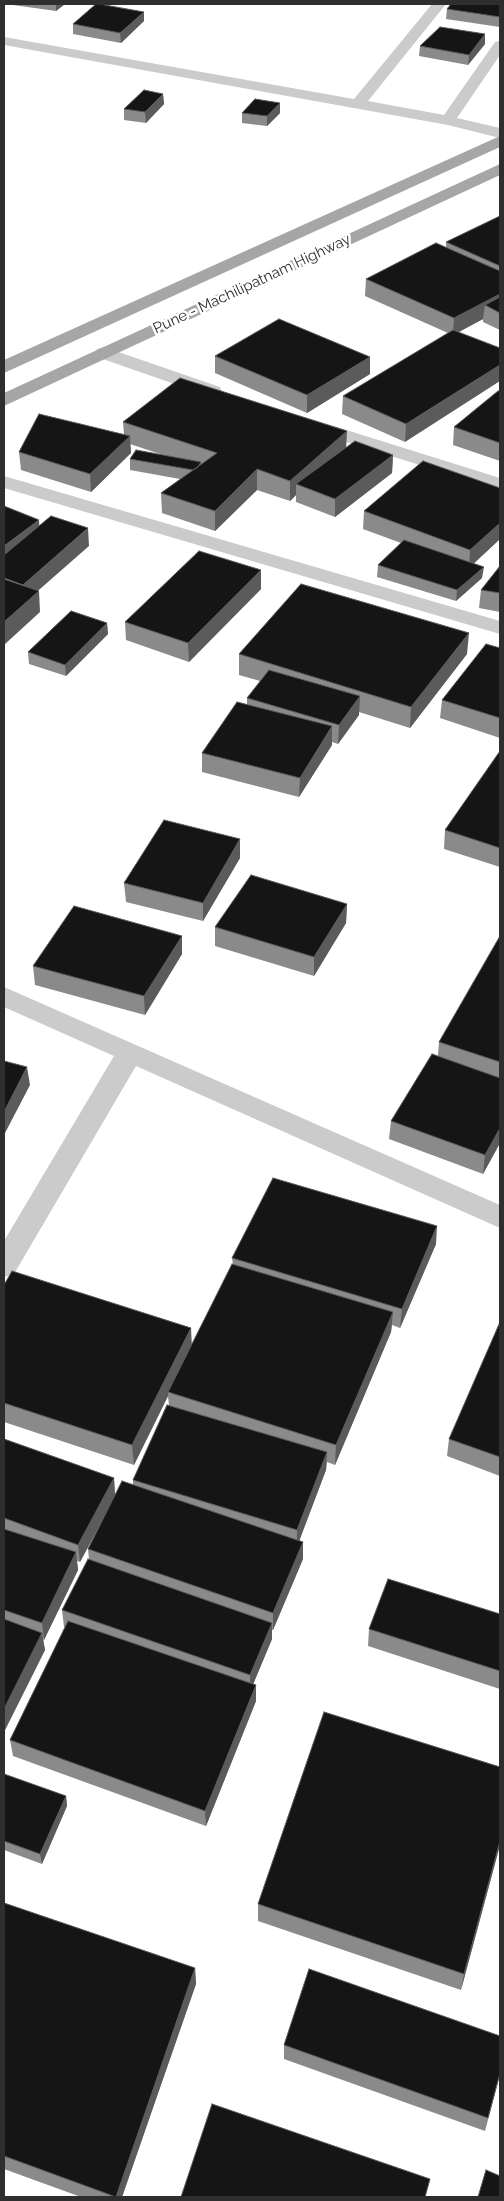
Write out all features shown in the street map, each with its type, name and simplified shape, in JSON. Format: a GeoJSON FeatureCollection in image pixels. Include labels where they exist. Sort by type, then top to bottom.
{"type":"FeatureCollection","features":[{"type":"Feature","properties":{"kind":"main road","name":"Pune - Machilipatnam Highway"},"geometry":{"type":"LineString","coordinates":[[4,367],[500,141]]}},
{"type":"Feature","properties":{"kind":"main road","name":"Pune - Machilipatnam Highway"},"geometry":{"type":"LineString","coordinates":[[4,400],[500,169]]}},
{"type":"Feature","properties":{"kind":"street"},"geometry":{"type":"LineString","coordinates":[[358,104],[439,4]]}},
{"type":"Feature","properties":{"kind":"street"},"geometry":{"type":"LineString","coordinates":[[4,40],[448,120],[500,133]]}},
{"type":"Feature","properties":{"kind":"street"},"geometry":{"type":"LineString","coordinates":[[448,120],[500,45]]}},
{"type":"Feature","properties":{"kind":"street"},"geometry":{"type":"LineString","coordinates":[[104,354],[226,396]]}},
{"type":"Feature","properties":{"kind":"street"},"geometry":{"type":"LineString","coordinates":[[292,418],[368,444],[500,484]]}},
{"type":"Feature","properties":{"kind":"street"},"geometry":{"type":"LineString","coordinates":[[4,482],[500,628]]}},
{"type":"Feature","properties":{"kind":"street"},"geometry":{"type":"LineString","coordinates":[[4,996],[500,1217]]}},
{"type":"Feature","properties":{"kind":"street"},"geometry":{"type":"LineString","coordinates":[[4,1266],[130,1053]]}},
{"type":"Feature","properties":{"kind":"building"},"geometry":{"type":"Polygon","coordinates":[[[96,4],[144,12],[120,33],[73,24],[96,4]]]}},
{"type":"Feature","properties":{"kind":"building"},"geometry":{"type":"Polygon","coordinates":[[[451,4],[500,4],[500,17],[447,9],[451,4]]]}},
{"type":"Feature","properties":{"kind":"building"},"geometry":{"type":"Polygon","coordinates":[[[440,27],[485,34],[469,55],[420,46],[440,27]]]}},
{"type":"Feature","properties":{"kind":"building"},"geometry":{"type":"Polygon","coordinates":[[[144,90],[163,94],[145,112],[124,109],[144,90]]]}},
{"type":"Feature","properties":{"kind":"building"},"geometry":{"type":"Polygon","coordinates":[[[255,99],[280,103],[267,116],[242,113],[255,99]]]}},
{"type":"Feature","properties":{"kind":"building"},"geometry":{"type":"Polygon","coordinates":[[[500,216],[500,266],[446,242],[500,216]]]}},
{"type":"Feature","properties":{"kind":"building"},"geometry":{"type":"Polygon","coordinates":[[[436,243],[500,271],[500,294],[454,318],[366,279],[436,243]]]}},
{"type":"Feature","properties":{"kind":"building"},"geometry":{"type":"Polygon","coordinates":[[[500,297],[500,313],[485,305],[500,297]]]}},
{"type":"Feature","properties":{"kind":"building"},"geometry":{"type":"Polygon","coordinates":[[[279,319],[370,357],[307,395],[215,356],[279,319]]]}},
{"type":"Feature","properties":{"kind":"building"},"geometry":{"type":"Polygon","coordinates":[[[453,330],[500,348],[500,365],[406,424],[343,396],[453,330]]]}},
{"type":"Feature","properties":{"kind":"building"},"geometry":{"type":"Polygon","coordinates":[[[180,378],[347,431],[290,481],[257,469],[215,511],[161,493],[217,453],[123,422],[180,378]]]}},
{"type":"Feature","properties":{"kind":"building"},"geometry":{"type":"Polygon","coordinates":[[[500,391],[500,443],[454,427],[500,391]]]}},
{"type":"Feature","properties":{"kind":"building"},"geometry":{"type":"Polygon","coordinates":[[[39,414],[130,436],[90,474],[19,452],[39,414]]]}},
{"type":"Feature","properties":{"kind":"building"},"geometry":{"type":"Polygon","coordinates":[[[355,441],[393,455],[335,499],[296,484],[355,441]]]}},
{"type":"Feature","properties":{"kind":"building"},"geometry":{"type":"Polygon","coordinates":[[[136,450],[201,462],[193,470],[130,459],[136,450]]]}},
{"type":"Feature","properties":{"kind":"building"},"geometry":{"type":"Polygon","coordinates":[[[423,461],[500,488],[500,523],[470,550],[364,511],[423,461]]]}},
{"type":"Feature","properties":{"kind":"building"},"geometry":{"type":"Polygon","coordinates":[[[4,506],[39,520],[4,546],[4,506]]]}},
{"type":"Feature","properties":{"kind":"building"},"geometry":{"type":"Polygon","coordinates":[[[51,516],[88,528],[23,585],[4,578],[4,555],[51,516]]]}},
{"type":"Feature","properties":{"kind":"building"},"geometry":{"type":"Polygon","coordinates":[[[404,540],[484,567],[457,590],[378,565],[404,540]]]}},
{"type":"Feature","properties":{"kind":"building"},"geometry":{"type":"Polygon","coordinates":[[[199,551],[261,570],[188,643],[125,622],[199,551]]]}},
{"type":"Feature","properties":{"kind":"building"},"geometry":{"type":"Polygon","coordinates":[[[500,566],[500,593],[481,590],[500,566]]]}},
{"type":"Feature","properties":{"kind":"building"},"geometry":{"type":"Polygon","coordinates":[[[4,579],[39,591],[4,622],[4,579]]]}},
{"type":"Feature","properties":{"kind":"building"},"geometry":{"type":"Polygon","coordinates":[[[301,584],[469,633],[411,707],[239,654],[301,584]]]}},
{"type":"Feature","properties":{"kind":"building"},"geometry":{"type":"Polygon","coordinates":[[[71,611],[107,623],[65,665],[28,652],[71,611]]]}},
{"type":"Feature","properties":{"kind":"building"},"geometry":{"type":"Polygon","coordinates":[[[486,644],[500,648],[500,718],[442,700],[486,644]]]}},
{"type":"Feature","properties":{"kind":"building"},"geometry":{"type":"Polygon","coordinates":[[[269,670],[360,696],[339,725],[247,698],[269,670]]]}},
{"type":"Feature","properties":{"kind":"building"},"geometry":{"type":"Polygon","coordinates":[[[237,702],[332,726],[300,778],[202,753],[237,702]]]}},
{"type":"Feature","properties":{"kind":"building"},"geometry":{"type":"Polygon","coordinates":[[[500,751],[500,848],[445,830],[500,751]]]}},
{"type":"Feature","properties":{"kind":"building"},"geometry":{"type":"Polygon","coordinates":[[[164,820],[240,839],[203,903],[124,883],[164,820]]]}},
{"type":"Feature","properties":{"kind":"building"},"geometry":{"type":"Polygon","coordinates":[[[251,875],[347,904],[314,957],[215,927],[251,875]]]}},
{"type":"Feature","properties":{"kind":"building"},"geometry":{"type":"Polygon","coordinates":[[[74,906],[182,936],[144,996],[33,966],[74,906]]]}},
{"type":"Feature","properties":{"kind":"building"},"geometry":{"type":"Polygon","coordinates":[[[500,936],[500,1062],[439,1042],[500,936]]]}},
{"type":"Feature","properties":{"kind":"building"},"geometry":{"type":"Polygon","coordinates":[[[432,1054],[500,1078],[500,1128],[485,1155],[391,1121],[432,1054]]]}},
{"type":"Feature","properties":{"kind":"building"},"geometry":{"type":"Polygon","coordinates":[[[4,1061],[27,1067],[4,1112],[4,1061]]]}},
{"type":"Feature","properties":{"kind":"building"},"geometry":{"type":"Polygon","coordinates":[[[273,1178],[437,1226],[402,1309],[232,1258],[273,1178]]]}},
{"type":"Feature","properties":{"kind":"building"},"geometry":{"type":"Polygon","coordinates":[[[232,1264],[393,1312],[336,1445],[168,1392],[232,1264]]]}},
{"type":"Feature","properties":{"kind":"building"},"geometry":{"type":"Polygon","coordinates":[[[12,1271],[191,1328],[132,1445],[4,1403],[4,1285],[12,1271]]]}},
{"type":"Feature","properties":{"kind":"building"},"geometry":{"type":"Polygon","coordinates":[[[500,1322],[500,1457],[449,1439],[500,1322]]]}},
{"type":"Feature","properties":{"kind":"building"},"geometry":{"type":"Polygon","coordinates":[[[167,1405],[327,1452],[297,1530],[133,1480],[167,1405]]]}},
{"type":"Feature","properties":{"kind":"building"},"geometry":{"type":"Polygon","coordinates":[[[4,1439],[114,1478],[78,1545],[4,1518],[4,1439]]]}},
{"type":"Feature","properties":{"kind":"building"},"geometry":{"type":"Polygon","coordinates":[[[122,1481],[303,1542],[273,1613],[88,1549],[122,1481]]]}},
{"type":"Feature","properties":{"kind":"building"},"geometry":{"type":"Polygon","coordinates":[[[4,1529],[76,1552],[42,1623],[4,1610],[4,1529]]]}},
{"type":"Feature","properties":{"kind":"building"},"geometry":{"type":"Polygon","coordinates":[[[88,1559],[272,1623],[250,1675],[62,1610],[88,1559]]]}},
{"type":"Feature","properties":{"kind":"building"},"geometry":{"type":"Polygon","coordinates":[[[388,1579],[500,1614],[500,1671],[369,1629],[388,1579]]]}},
{"type":"Feature","properties":{"kind":"building"},"geometry":{"type":"Polygon","coordinates":[[[4,1619],[42,1633],[4,1709],[4,1619]]]}},
{"type":"Feature","properties":{"kind":"building"},"geometry":{"type":"Polygon","coordinates":[[[68,1621],[256,1685],[205,1811],[10,1740],[68,1621]]]}},
{"type":"Feature","properties":{"kind":"building"},"geometry":{"type":"Polygon","coordinates":[[[324,1712],[500,1767],[500,1841],[464,1974],[258,1904],[324,1712]]]}},
{"type":"Feature","properties":{"kind":"building"},"geometry":{"type":"Polygon","coordinates":[[[4,1774],[66,1796],[40,1854],[4,1841],[4,1774]]]}},
{"type":"Feature","properties":{"kind":"building"},"geometry":{"type":"Polygon","coordinates":[[[4,1903],[195,1968],[116,2197],[4,2156],[4,1903]]]}},
{"type":"Feature","properties":{"kind":"building"},"geometry":{"type":"Polygon","coordinates":[[[309,1969],[500,2036],[500,2073],[488,2118],[284,2045],[309,1969]]]}},
{"type":"Feature","properties":{"kind":"building"},"geometry":{"type":"Polygon","coordinates":[[[212,2104],[430,2179],[425,2197],[181,2197],[212,2104]]]}},
{"type":"Feature","properties":{"kind":"building"},"geometry":{"type":"Polygon","coordinates":[[[486,2170],[500,2176],[500,2197],[478,2197],[486,2170]]]}}]}
